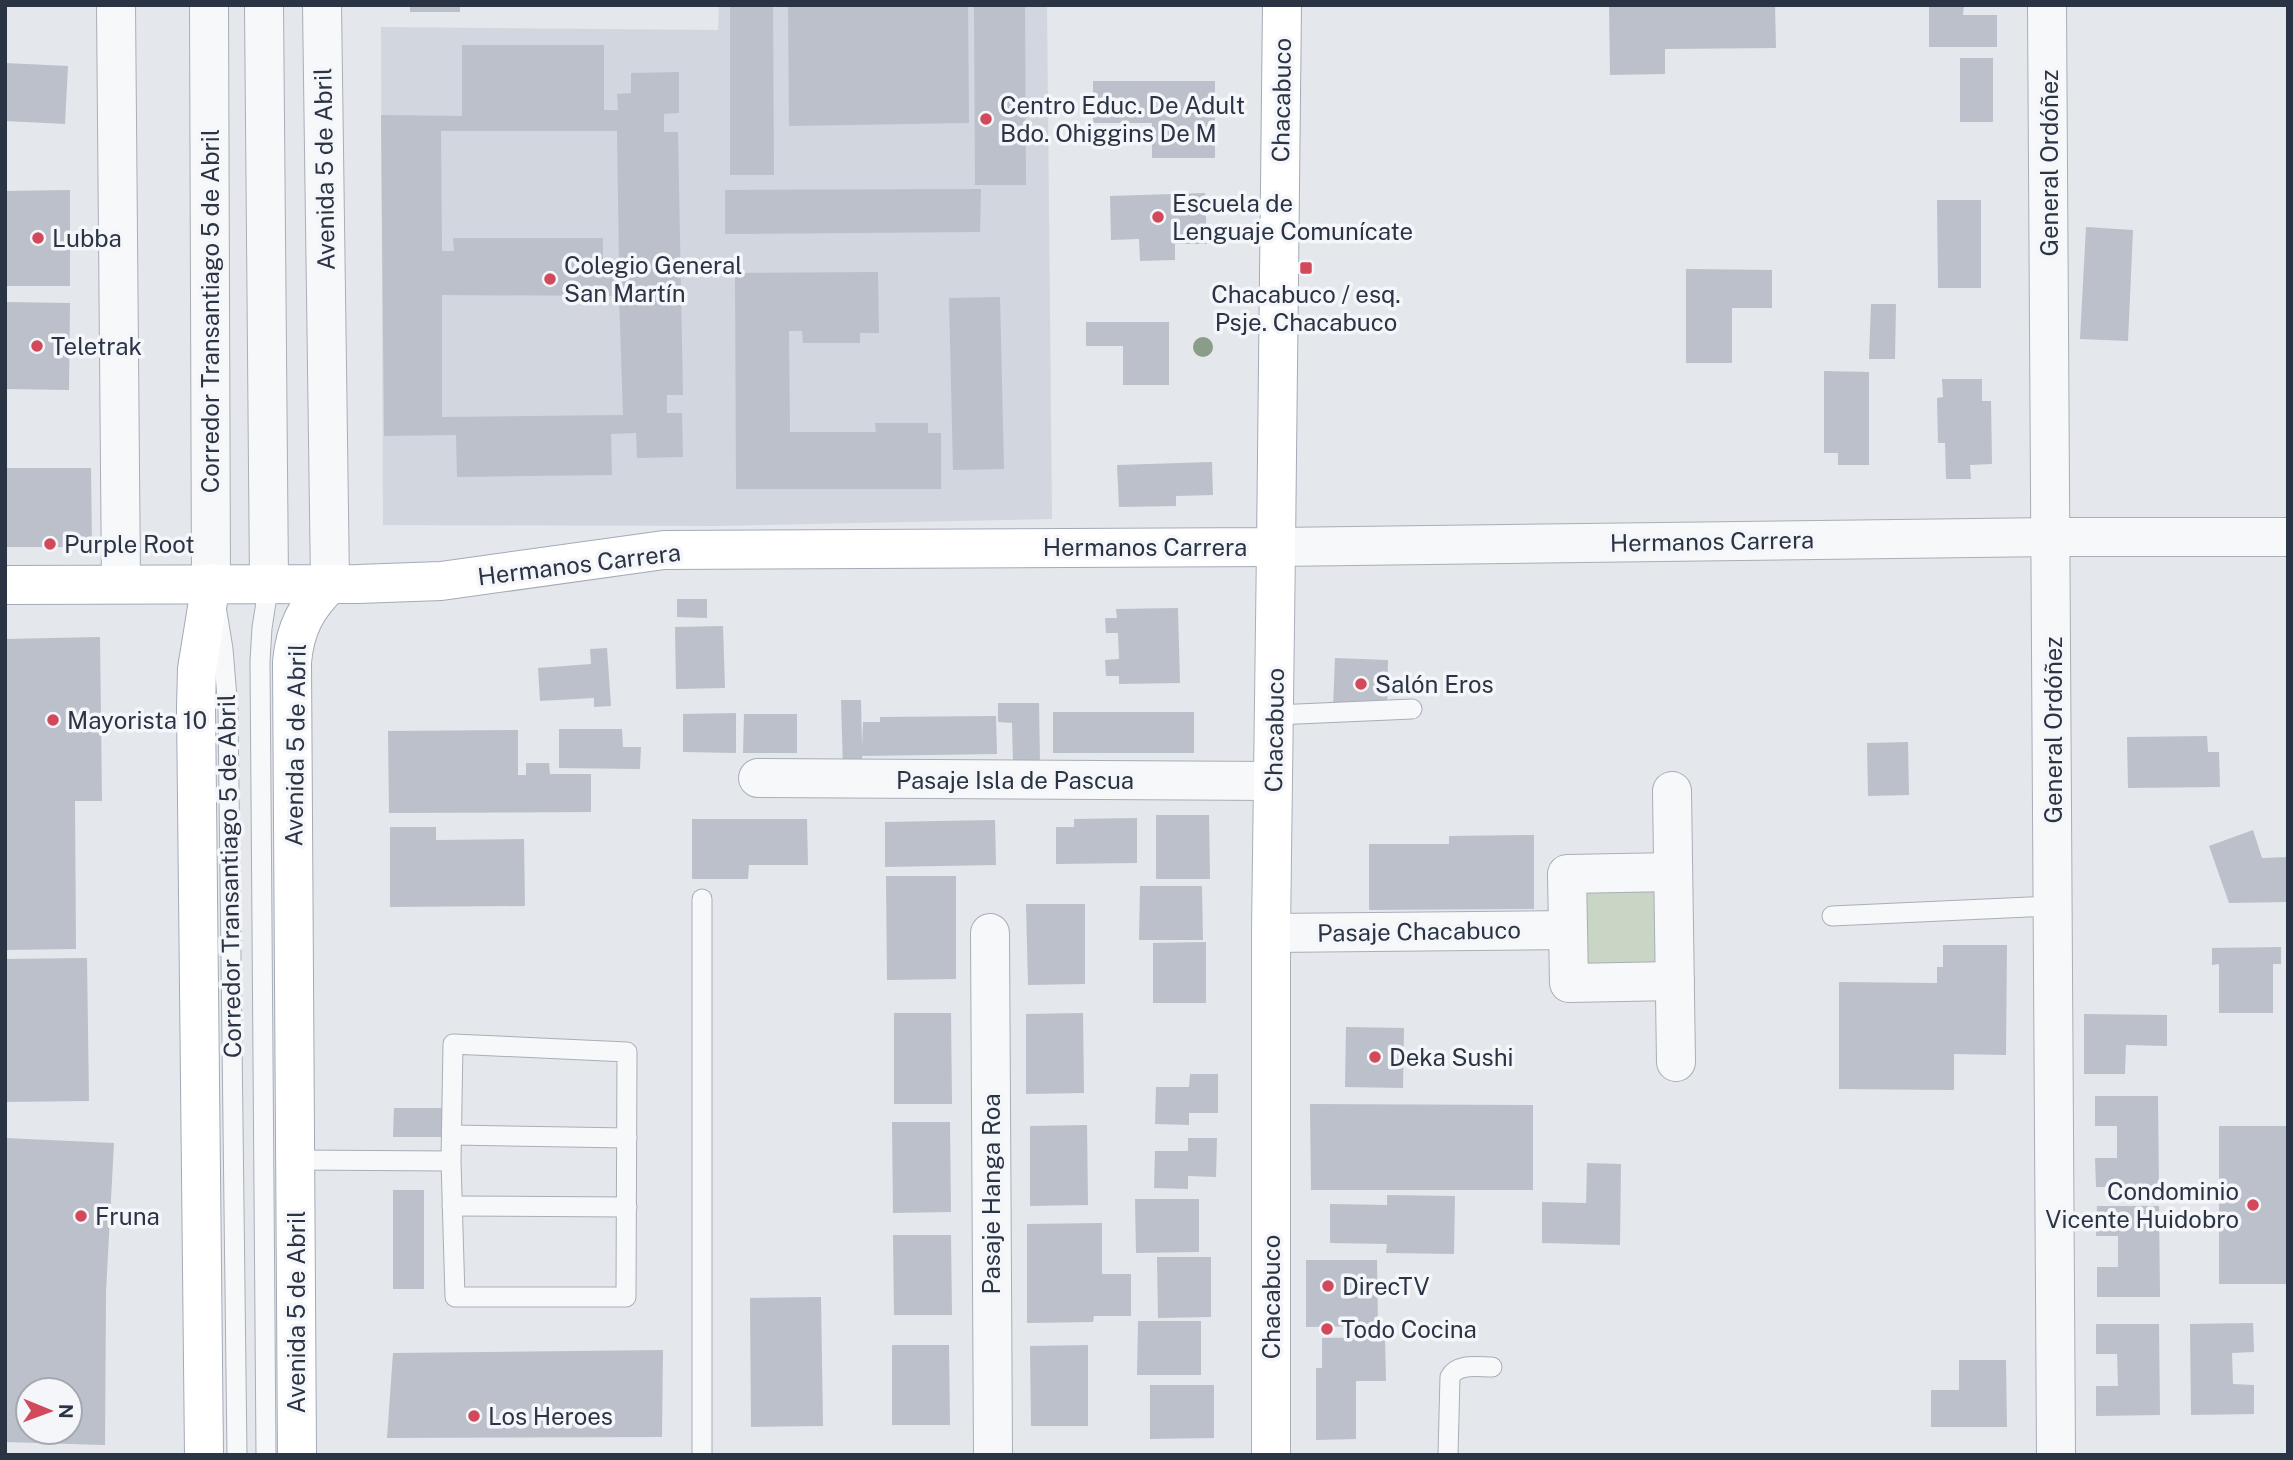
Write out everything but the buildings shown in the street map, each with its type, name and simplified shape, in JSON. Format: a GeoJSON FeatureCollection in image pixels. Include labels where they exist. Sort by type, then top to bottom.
{"type":"FeatureCollection","features":[{"type":"Feature","properties":{"kind":"main road","name":"Chacabuco"},"geometry":{"type":"LineString","coordinates":[[1271,1455],[1271,933],[1282,5]]}},
{"type":"Feature","properties":{"kind":"main road","name":"Hermanos Carrera"},"geometry":{"type":"LineString","coordinates":[[5,584],[330,584],[441,581],[664,550],[1276,547]]}},
{"type":"Feature","properties":{"kind":"main road"},"geometry":{"type":"LineString","coordinates":[[204,1455],[216,1030],[197,681],[201,634],[211,583]]}},
{"type":"Feature","properties":{"kind":"main road","name":"Avenida 5 de Abril"},"geometry":{"type":"LineString","coordinates":[[297,1455],[295,1160],[279,1029],[293,652],[296,633],[303,616],[317,596],[330,584]]}},
{"type":"Feature","properties":{"kind":"street"},"geometry":{"type":"LineString","coordinates":[[116,5],[121,583]]}},
{"type":"Feature","properties":{"kind":"street","name":"Corredor Transantiago 5 de Abril"},"geometry":{"type":"LineString","coordinates":[[209,5],[211,583]]}},
{"type":"Feature","properties":{"kind":"street","name":"Corredor Transantiago 5 de Abril"},"geometry":{"type":"LineString","coordinates":[[264,5],[270,583]]}},
{"type":"Feature","properties":{"kind":"street","name":"Avenida 5 de Abril"},"geometry":{"type":"LineString","coordinates":[[323,5],[330,584]]}},
{"type":"Feature","properties":{"kind":"street","name":"General Ordóñez"},"geometry":{"type":"LineString","coordinates":[[2047,5],[2056,1455]]}},
{"type":"Feature","properties":{"kind":"street","name":"Hermanos Carrera"},"geometry":{"type":"LineString","coordinates":[[1276,547],[2052,537],[2288,537]]}},
{"type":"Feature","properties":{"kind":"street","name":"Pasaje Isla de Pascua"},"geometry":{"type":"LineString","coordinates":[[758,778],[1273,781]]}},
{"type":"Feature","properties":{"kind":"street"},"geometry":{"type":"LineString","coordinates":[[1672,791],[1676,1062]]}},
{"type":"Feature","properties":{"kind":"street"},"geometry":{"type":"LineString","coordinates":[[1673,872],[1567,874],[1568,930],[1569,983],[1675,981]]}},
{"type":"Feature","properties":{"kind":"street","name":"Pasaje Chacabuco"},"geometry":{"type":"LineString","coordinates":[[1271,933],[1568,930]]}},
{"type":"Feature","properties":{"kind":"street","name":"Pasaje Hanga Roa"},"geometry":{"type":"LineString","coordinates":[[990,933],[993,1455]]}},
{"type":"Feature","properties":{"kind":"lane","name":"Corredor Transantiago 5 de Abril"},"geometry":{"type":"LineString","coordinates":[[266,1455],[279,1029],[260,661],[262,628],[270,583]]}},
{"type":"Feature","properties":{"kind":"lane"},"geometry":{"type":"LineString","coordinates":[[1275,715],[1412,709]]}},
{"type":"Feature","properties":{"kind":"lane"},"geometry":{"type":"LineString","coordinates":[[702,899],[702,1455]]}},
{"type":"Feature","properties":{"kind":"lane"},"geometry":{"type":"LineString","coordinates":[[1832,916],[2053,906]]}},
{"type":"Feature","properties":{"kind":"lane"},"geometry":{"type":"LineString","coordinates":[[216,1030],[279,1029]]}},
{"type":"Feature","properties":{"kind":"lane","name":"Corredor Transantiago 5 de Abril"},"geometry":{"type":"LineString","coordinates":[[216,1030],[237,1455]]}},
{"type":"Feature","properties":{"kind":"lane"},"geometry":{"type":"LineString","coordinates":[[453,1044],[627,1052],[627,1138],[626,1297],[454,1297],[451,1161],[453,1044]]}},
{"type":"Feature","properties":{"kind":"lane"},"geometry":{"type":"LineString","coordinates":[[453,1135],[627,1138]]}},
{"type":"Feature","properties":{"kind":"lane"},"geometry":{"type":"LineString","coordinates":[[295,1160],[451,1161]]}},
{"type":"Feature","properties":{"kind":"lane"},"geometry":{"type":"LineString","coordinates":[[452,1206],[627,1208]]}},
{"type":"Feature","properties":{"kind":"lane"},"geometry":{"type":"LineString","coordinates":[[1448,1455],[1450,1377],[1453,1371],[1460,1368],[1492,1367]]}},
{"type":"Feature","properties":{"kind":"shaded area"},"geometry":{"type":"Polygon","coordinates":[[[719,5],[1047,5],[1052,519],[717,526],[383,525],[381,27],[718,30],[719,5]]]}},
{"type":"Feature","properties":{"kind":"green space"},"geometry":{"type":"Polygon","coordinates":[[[1585,888],[1663,888],[1663,970],[1586,971],[1585,888]]]}},
{"type":"Feature","properties":{"kind":"place","name":"Centro Educ. De Adult Bdo. Ohiggins De M"},"geometry":{"type":"Point","coordinates":[986,119]}},
{"type":"Feature","properties":{"kind":"place","name":"Escuela de Lenguaje Comunícate"},"geometry":{"type":"Point","coordinates":[1158,217]}},
{"type":"Feature","properties":{"kind":"place","name":"Lubba"},"geometry":{"type":"Point","coordinates":[38,238]}},
{"type":"Feature","properties":{"kind":"place","name":"Chacabuco / esq. Psje. Chacabuco"},"geometry":{"type":"Point","coordinates":[1306,268]}},
{"type":"Feature","properties":{"kind":"place","name":"Colegio General San Martín"},"geometry":{"type":"Point","coordinates":[550,279]}},
{"type":"Feature","properties":{"kind":"place","name":"Teletrak"},"geometry":{"type":"Point","coordinates":[37,346]}},
{"type":"Feature","properties":{"kind":"place","name":"Purple Root"},"geometry":{"type":"Point","coordinates":[50,544]}},
{"type":"Feature","properties":{"kind":"place","name":"Salón Eros"},"geometry":{"type":"Point","coordinates":[1361,684]}},
{"type":"Feature","properties":{"kind":"place","name":"Mayorista 10"},"geometry":{"type":"Point","coordinates":[53,720]}},
{"type":"Feature","properties":{"kind":"place","name":"Deka Sushi"},"geometry":{"type":"Point","coordinates":[1375,1057]}},
{"type":"Feature","properties":{"kind":"place","name":"Condominio Vicente Huidobro"},"geometry":{"type":"Point","coordinates":[2253,1205]}},
{"type":"Feature","properties":{"kind":"place","name":"Fruna"},"geometry":{"type":"Point","coordinates":[81,1216]}},
{"type":"Feature","properties":{"kind":"place","name":"DirecTV"},"geometry":{"type":"Point","coordinates":[1328,1286]}},
{"type":"Feature","properties":{"kind":"place","name":"Todo Cocina"},"geometry":{"type":"Point","coordinates":[1327,1329]}},
{"type":"Feature","properties":{"kind":"place","name":"Los Heroes"},"geometry":{"type":"Point","coordinates":[474,1416]}}]}
